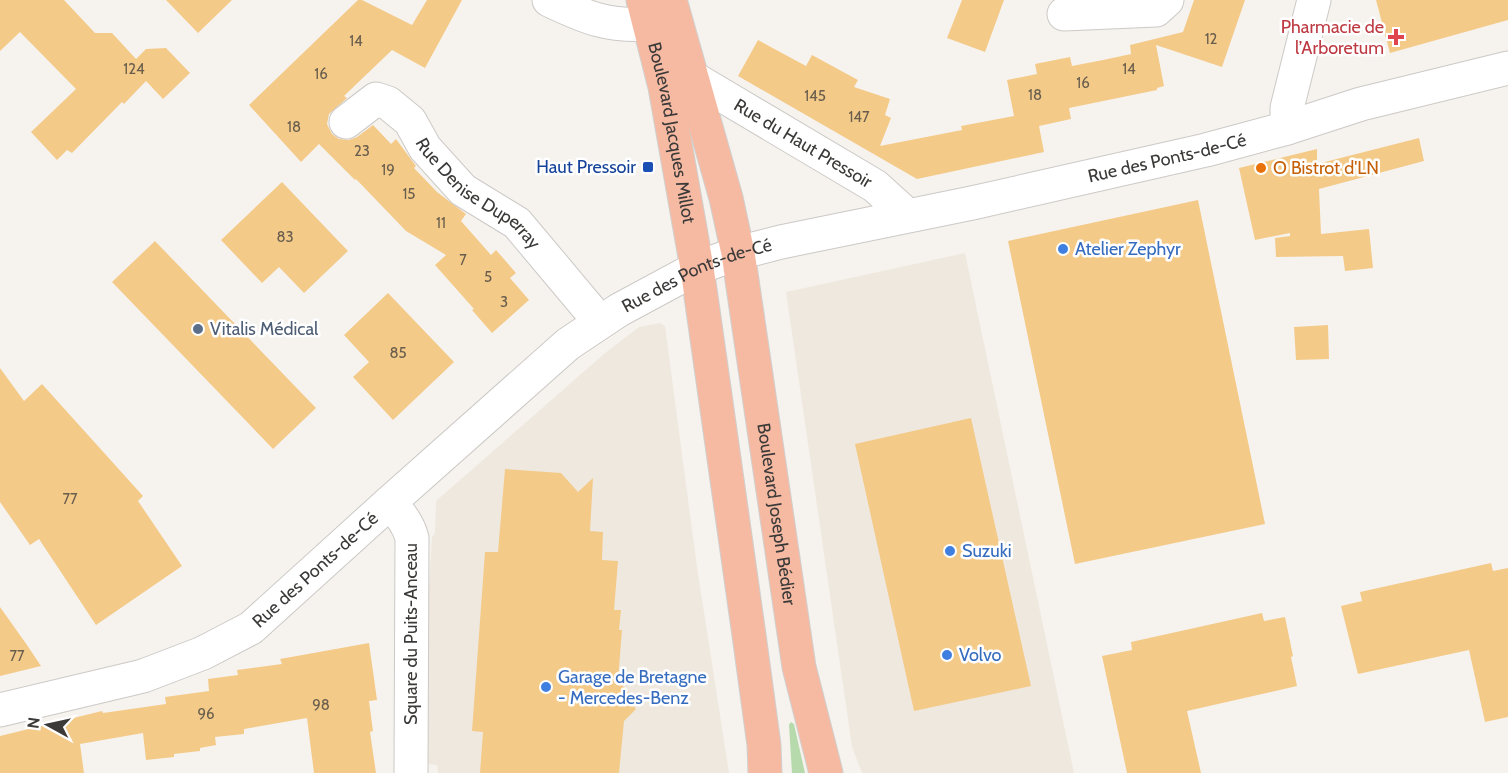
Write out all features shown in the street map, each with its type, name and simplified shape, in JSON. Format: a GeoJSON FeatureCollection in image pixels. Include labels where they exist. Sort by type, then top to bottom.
{"type":"FeatureCollection","features":[{"type":"Feature","properties":{"kind":"main road","name":"Boulevard Jacques Millot"},"geometry":{"type":"LineString","coordinates":[[655,8],[693,78],[726,198],[738,253]]}},
{"type":"Feature","properties":{"kind":"main road","name":"Boulevard Jacques Millot"},"geometry":{"type":"LineString","coordinates":[[655,8],[665,87],[698,268]]}},
{"type":"Feature","properties":{"kind":"main road","name":"Boulevard Joseph Bédier"},"geometry":{"type":"LineString","coordinates":[[738,253],[799,667],[826,773]]}},
{"type":"Feature","properties":{"kind":"main road"},"geometry":{"type":"LineString","coordinates":[[698,268],[751,646],[764,746],[765,773]]}},
{"type":"Feature","properties":{"kind":"street"},"geometry":{"type":"LineString","coordinates":[[549,0],[595,20],[625,26],[655,8]]}},
{"type":"Feature","properties":{"kind":"street"},"geometry":{"type":"LineString","coordinates":[[1064,14],[1156,10],[1167,0]]}},
{"type":"Feature","properties":{"kind":"street"},"geometry":{"type":"LineString","coordinates":[[1287,128],[1287,108],[1314,0]]}},
{"type":"Feature","properties":{"kind":"street","name":"Rue des Ponts-de-Cé"},"geometry":{"type":"LineString","coordinates":[[0,710],[142,676],[203,652],[252,628],[389,502],[568,344],[659,287],[698,268],[738,253],[1196,153],[1287,128],[1361,104],[1508,68]]}},
{"type":"Feature","properties":{"kind":"street","name":"Rue du Haut Pressoir"},"geometry":{"type":"LineString","coordinates":[[693,78],[875,186],[907,215]]}},
{"type":"Feature","properties":{"kind":"street","name":"Rue Denise Duperray"},"geometry":{"type":"LineString","coordinates":[[346,122],[376,99],[388,103],[410,121],[425,148],[463,190],[517,223],[600,322]]}},
{"type":"Feature","properties":{"kind":"street","name":"Square du Puits-Anceau"},"geometry":{"type":"LineString","coordinates":[[389,502],[410,529],[412,538],[411,773]]}},
{"type":"Feature","properties":{"kind":"shaded area"},"geometry":{"type":"Polygon","coordinates":[[[965,253],[1074,773],[862,773],[852,747],[786,292],[965,253]]]}},
{"type":"Feature","properties":{"kind":"shaded area"},"geometry":{"type":"Polygon","coordinates":[[[660,323],[665,326],[697,567],[729,773],[438,773],[437,765],[427,764],[427,615],[436,501],[605,353],[639,327],[660,323]]]}},
{"type":"Feature","properties":{"kind":"green space"},"geometry":{"type":"Polygon","coordinates":[[[791,722],[794,724],[805,773],[792,773],[789,725],[791,722]]]}},
{"type":"Feature","properties":{"kind":"building"},"geometry":{"type":"Polygon","coordinates":[[[0,0],[64,0],[95,33],[112,33],[136,59],[146,49],[166,48],[190,73],[163,99],[146,81],[72,153],[67,150],[57,160],[31,132],[76,89],[20,32],[0,51],[0,0]]]}},
{"type":"Feature","properties":{"kind":"building"},"geometry":{"type":"Polygon","coordinates":[[[166,0],[232,0],[198,33],[166,0]]]}},
{"type":"Feature","properties":{"kind":"building"},"geometry":{"type":"Polygon","coordinates":[[[358,0],[412,25],[427,0],[462,0],[425,68],[392,50],[344,96],[347,98],[329,114],[327,124],[332,134],[339,139],[349,140],[357,137],[373,125],[391,144],[396,139],[416,166],[414,168],[437,192],[466,214],[461,221],[491,255],[496,250],[516,273],[510,278],[529,300],[492,333],[435,265],[446,255],[406,231],[319,144],[301,162],[249,105],[358,0]]]}},
{"type":"Feature","properties":{"kind":"building"},"geometry":{"type":"Polygon","coordinates":[[[962,0],[1004,0],[985,52],[947,38],[962,0]]]}},
{"type":"Feature","properties":{"kind":"building"},"geometry":{"type":"Polygon","coordinates":[[[1194,0],[1245,0],[1222,67],[1156,45],[1164,86],[1157,90],[1069,108],[1071,119],[1039,126],[1044,152],[917,179],[738,76],[758,40],[806,66],[812,55],[858,80],[854,87],[890,99],[885,115],[891,118],[880,146],[962,130],[961,126],[1014,116],[1007,80],[1037,74],[1035,64],[1070,57],[1072,66],[1131,54],[1130,45],[1183,32],[1194,0]]]}},
{"type":"Feature","properties":{"kind":"building"},"geometry":{"type":"Polygon","coordinates":[[[1376,0],[1508,0],[1508,20],[1390,53],[1376,0]]]}},
{"type":"Feature","properties":{"kind":"building"},"geometry":{"type":"Polygon","coordinates":[[[1419,138],[1424,161],[1319,189],[1321,234],[1369,229],[1373,268],[1345,271],[1343,256],[1276,257],[1275,238],[1290,236],[1290,233],[1255,240],[1239,168],[1317,149],[1317,164],[1419,138]]]}},
{"type":"Feature","properties":{"kind":"building"},"geometry":{"type":"Polygon","coordinates":[[[282,182],[348,251],[304,293],[279,267],[262,283],[221,240],[282,182]]]}},
{"type":"Feature","properties":{"kind":"building"},"geometry":{"type":"Polygon","coordinates":[[[1198,200],[1265,524],[1075,564],[1008,241],[1198,200]]]}},
{"type":"Feature","properties":{"kind":"building"},"geometry":{"type":"Polygon","coordinates":[[[155,241],[316,408],[273,449],[112,282],[155,241]]]}},
{"type":"Feature","properties":{"kind":"building"},"geometry":{"type":"Polygon","coordinates":[[[388,293],[454,362],[393,420],[353,377],[369,362],[344,335],[388,293]]]}},
{"type":"Feature","properties":{"kind":"building"},"geometry":{"type":"Polygon","coordinates":[[[1328,325],[1329,359],[1296,360],[1294,327],[1328,325]]]}},
{"type":"Feature","properties":{"kind":"building"},"geometry":{"type":"Polygon","coordinates":[[[0,368],[24,401],[42,384],[143,496],[138,501],[182,566],[96,625],[39,539],[30,545],[0,502],[0,368]]]}},
{"type":"Feature","properties":{"kind":"building"},"geometry":{"type":"Polygon","coordinates":[[[971,418],[1031,686],[914,711],[855,444],[971,418]]]}},
{"type":"Feature","properties":{"kind":"building"},"geometry":{"type":"Polygon","coordinates":[[[505,469],[561,473],[578,492],[593,478],[590,531],[603,532],[602,560],[618,561],[614,610],[621,610],[619,630],[622,630],[618,680],[630,694],[627,698],[636,709],[624,721],[619,773],[480,773],[483,732],[472,731],[485,552],[498,552],[505,469]]]}},
{"type":"Feature","properties":{"kind":"building"},"geometry":{"type":"Polygon","coordinates":[[[1491,563],[1493,571],[1508,568],[1508,717],[1485,722],[1469,650],[1358,674],[1341,606],[1362,601],[1360,592],[1491,563]]]}},
{"type":"Feature","properties":{"kind":"building"},"geometry":{"type":"Polygon","coordinates":[[[0,607],[27,645],[41,666],[0,676],[0,607]]]}},
{"type":"Feature","properties":{"kind":"building"},"geometry":{"type":"Polygon","coordinates":[[[1262,613],[1264,621],[1285,617],[1297,686],[1187,711],[1201,773],[1127,773],[1102,656],[1132,650],[1131,642],[1262,613]]]}},
{"type":"Feature","properties":{"kind":"building"},"geometry":{"type":"Polygon","coordinates":[[[369,643],[377,700],[369,701],[373,731],[370,732],[376,773],[314,773],[307,718],[244,729],[244,734],[215,737],[216,745],[200,748],[200,751],[174,754],[174,757],[146,760],[143,733],[80,744],[84,773],[0,773],[0,736],[102,711],[103,713],[166,704],[165,697],[209,691],[208,679],[238,675],[237,670],[282,664],[280,659],[369,643]]]}},
{"type":"Feature","properties":{"kind":"place","name":"Pharmacie de l’Arboretum"},"geometry":{"type":"Point","coordinates":[1396,37]}},
{"type":"Feature","properties":{"kind":"place","name":"Haut Pressoir"},"geometry":{"type":"Point","coordinates":[648,167]}},
{"type":"Feature","properties":{"kind":"place","name":"O Bistrot d'LN"},"geometry":{"type":"Point","coordinates":[1261,168]}},
{"type":"Feature","properties":{"kind":"place","name":"Atelier Zephyr"},"geometry":{"type":"Point","coordinates":[1063,249]}},
{"type":"Feature","properties":{"kind":"place","name":"Vitalis Médical"},"geometry":{"type":"Point","coordinates":[198,329]}},
{"type":"Feature","properties":{"kind":"place","name":"Suzuki"},"geometry":{"type":"Point","coordinates":[950,551]}},
{"type":"Feature","properties":{"kind":"place","name":"Volvo"},"geometry":{"type":"Point","coordinates":[947,655]}},
{"type":"Feature","properties":{"kind":"place","name":"Garage de Bretagne - Mercedes-Benz"},"geometry":{"type":"Point","coordinates":[546,687]}}]}
